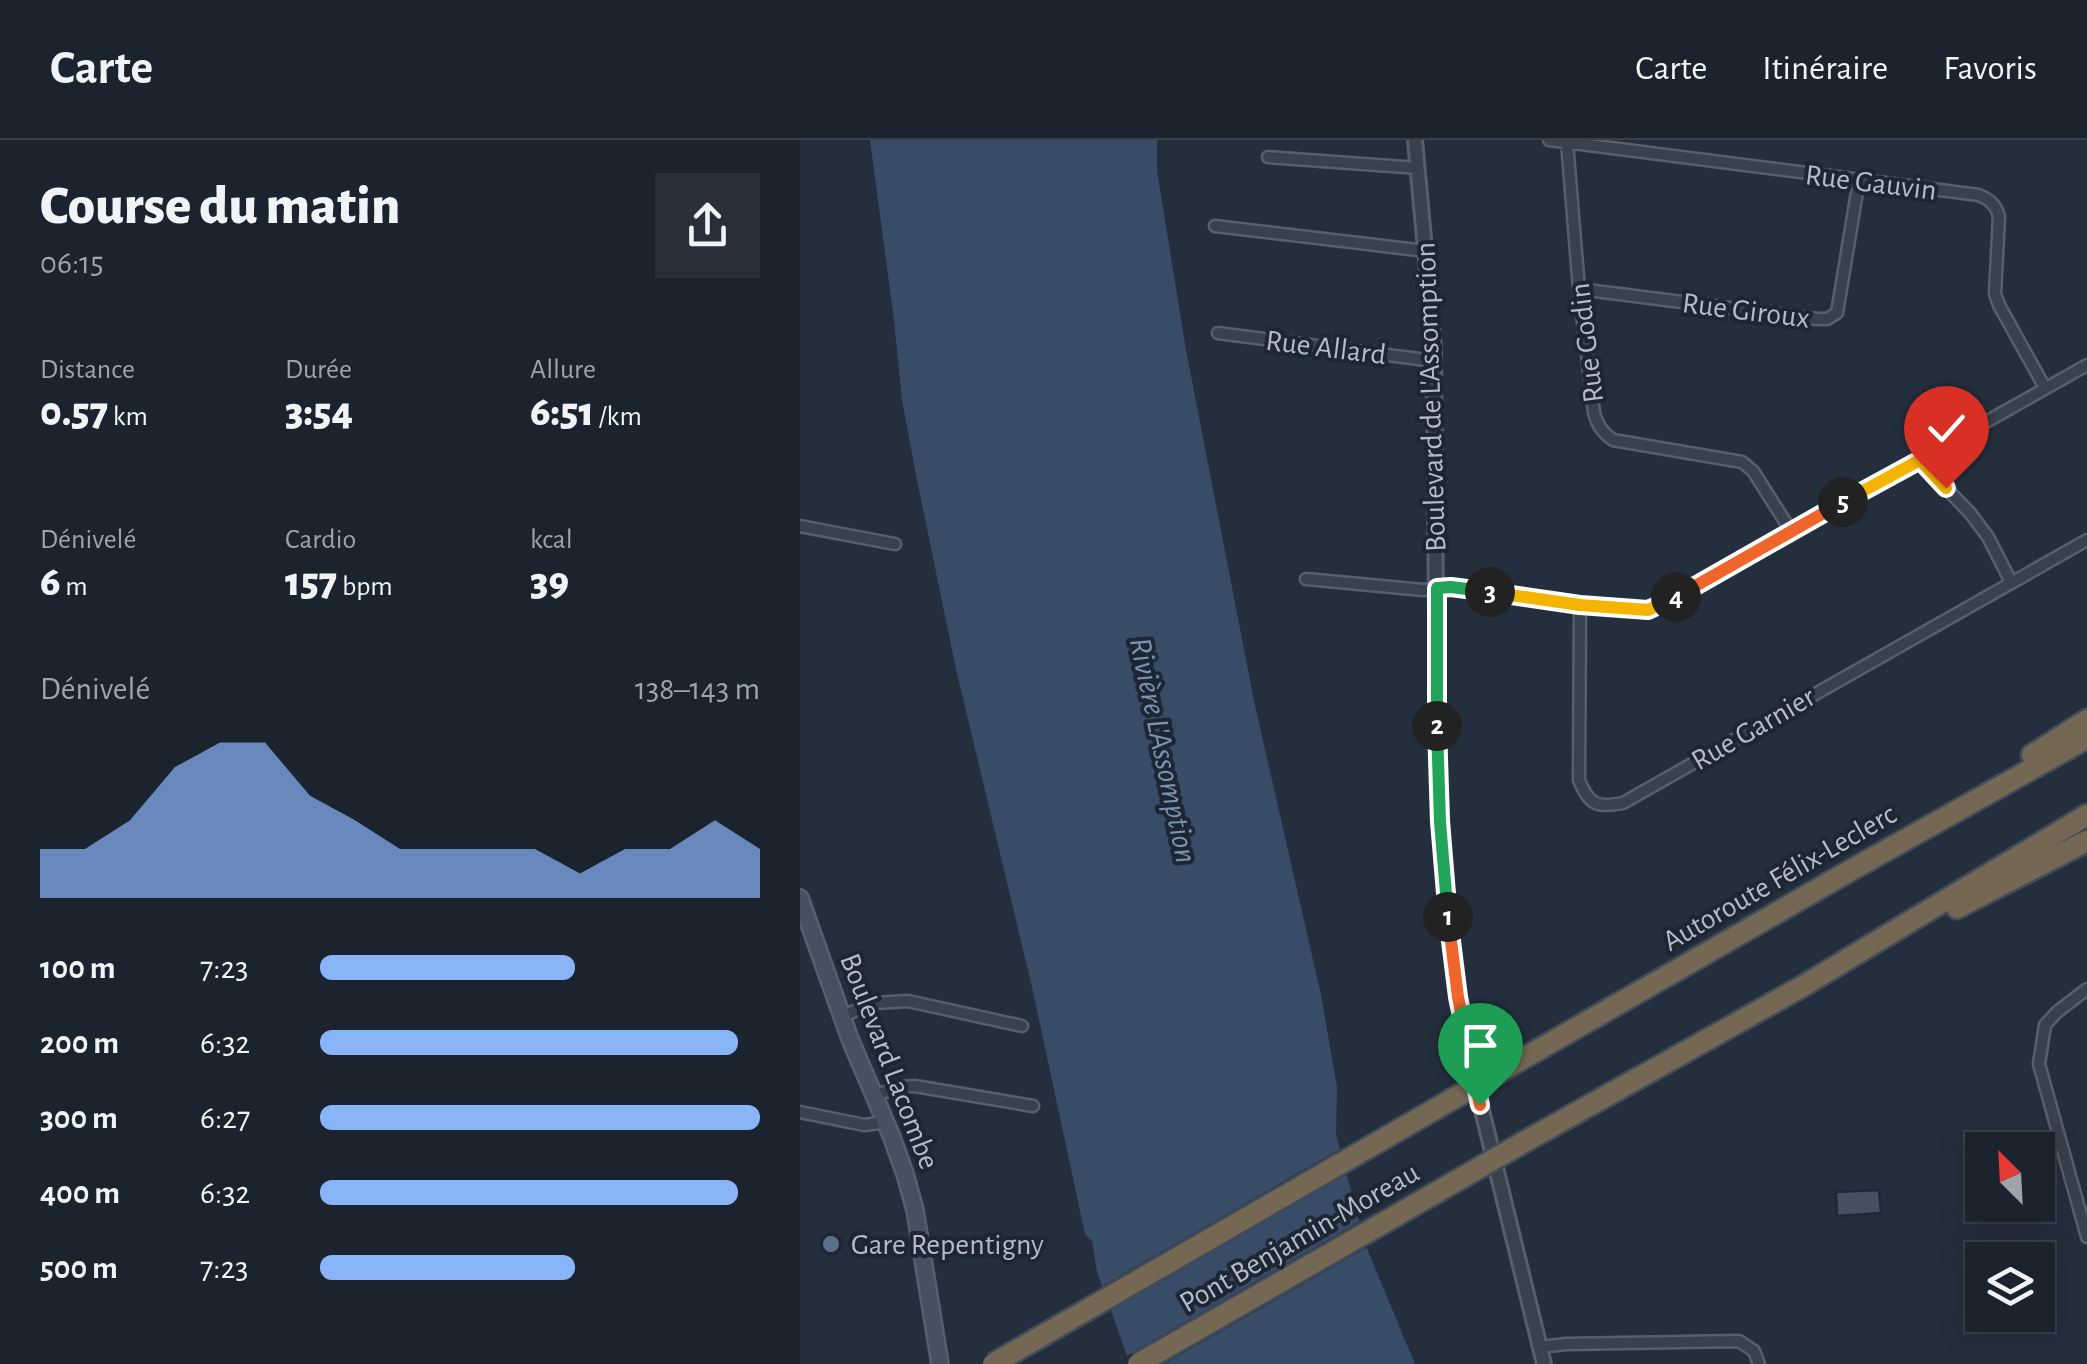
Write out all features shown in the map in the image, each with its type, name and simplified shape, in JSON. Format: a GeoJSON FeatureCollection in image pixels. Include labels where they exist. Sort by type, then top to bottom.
{"type":"FeatureCollection","features":[{"type":"Feature","properties":{"kind":"highway"},"geometry":{"type":"LineString","coordinates":[[1853,869],[2087,720]]}},
{"type":"Feature","properties":{"kind":"highway","name":"Autoroute Félix-Leclerc"},"geometry":{"type":"LineString","coordinates":[[1502,1070],[2087,738]]}},
{"type":"Feature","properties":{"kind":"highway"},"geometry":{"type":"LineString","coordinates":[[1804,986],[2087,815]]}},
{"type":"Feature","properties":{"kind":"highway"},"geometry":{"type":"LineString","coordinates":[[1804,986],[2087,841]]}},
{"type":"Feature","properties":{"kind":"highway","name":"Pont Benjamin-Moreau"},"geometry":{"type":"LineString","coordinates":[[1138,1364],[1804,986]]}},
{"type":"Feature","properties":{"kind":"highway","name":"Pont Benjamin-Moreau"},"geometry":{"type":"LineString","coordinates":[[993,1364],[1502,1070]]}},
{"type":"Feature","properties":{"kind":"main road","name":"Boulevard Lacombe"},"geometry":{"type":"LineString","coordinates":[[800,898],[842,1016],[886,1122],[914,1210],[940,1364]]}},
{"type":"Feature","properties":{"kind":"street","name":"Boulevard de L'Assomption"},"geometry":{"type":"LineString","coordinates":[[1415,140],[1434,360],[1440,822],[1454,967],[1472,1071],[1544,1364]]}},
{"type":"Feature","properties":{"kind":"street","name":"Rue Gauvin"},"geometry":{"type":"LineString","coordinates":[[1548,140],[1978,195],[1990,200],[1999,216],[1995,294],[2046,388]]}},
{"type":"Feature","properties":{"kind":"street","name":"Rue Godin"},"geometry":{"type":"LineString","coordinates":[[1567,142],[1579,289],[1594,413],[1602,432],[1613,440],[1742,462],[1754,470],[1791,531]]}},
{"type":"Feature","properties":{"kind":"street"},"geometry":{"type":"LineString","coordinates":[[1268,157],[1418,168]]}},
{"type":"Feature","properties":{"kind":"street","name":"Rue Giroux"},"geometry":{"type":"LineString","coordinates":[[1579,289],[1828,319],[1837,313],[1859,180]]}},
{"type":"Feature","properties":{"kind":"street"},"geometry":{"type":"LineString","coordinates":[[1215,226],[1426,251]]}},
{"type":"Feature","properties":{"kind":"street","name":"Rue Allard"},"geometry":{"type":"LineString","coordinates":[[1218,333],[1434,360]]}},
{"type":"Feature","properties":{"kind":"street"},"geometry":{"type":"LineString","coordinates":[[1306,579],[1406,588],[1451,587],[1648,610],[2087,365]]}},
{"type":"Feature","properties":{"kind":"street"},"geometry":{"type":"LineString","coordinates":[[1920,460],[1988,537],[2011,582]]}},
{"type":"Feature","properties":{"kind":"street"},"geometry":{"type":"LineString","coordinates":[[800,526],[895,544]]}},
{"type":"Feature","properties":{"kind":"street","name":"Rue Garnier"},"geometry":{"type":"LineString","coordinates":[[1580,605],[1579,780],[1592,802],[1605,806],[1623,803],[2087,540]]}},
{"type":"Feature","properties":{"kind":"street"},"geometry":{"type":"LineString","coordinates":[[2087,989],[2045,1026],[2039,1064],[2087,1237]]}},
{"type":"Feature","properties":{"kind":"street"},"geometry":{"type":"LineString","coordinates":[[842,1016],[875,1003],[908,1001],[1022,1026]]}},
{"type":"Feature","properties":{"kind":"street"},"geometry":{"type":"LineString","coordinates":[[874,1095],[915,1086],[1033,1106]]}},
{"type":"Feature","properties":{"kind":"street"},"geometry":{"type":"LineString","coordinates":[[800,1112],[864,1125],[886,1122]]}},
{"type":"Feature","properties":{"kind":"street"},"geometry":{"type":"LineString","coordinates":[[1540,1347],[1739,1340],[1754,1350],[1758,1364]]}},
{"type":"Feature","properties":{"kind":"water","name":"Rivière L'Assomption"},"geometry":{"type":"Polygon","coordinates":[[[870,140],[1157,140],[1157,171],[1186,350],[1254,701],[1321,995],[1337,1087],[1336,1134],[1365,1244],[1415,1364],[1130,1364],[1097,1272],[1092,1241],[1085,1234],[1032,987],[956,669],[902,400],[870,140]]]}},
{"type":"Feature","properties":{"kind":"pier"},"geometry":{"type":"Polygon","coordinates":[[[1345,1146],[1351,1172],[1107,1312],[1099,1288],[1345,1146]]]}},
{"type":"Feature","properties":{"kind":"pier"},"geometry":{"type":"Polygon","coordinates":[[[1364,1219],[1371,1245],[1164,1364],[1125,1364],[1123,1358],[1364,1219]]]}},
{"type":"Feature","properties":{"kind":"building"},"geometry":{"type":"Polygon","coordinates":[[[1879,1190],[1881,1213],[1837,1216],[1836,1192],[1879,1190]]]}},
{"type":"Feature","properties":{"kind":"place","name":"Gare Repentigny"},"geometry":{"type":"Point","coordinates":[831,1244]}},
{"type":"Feature","properties":{"kind":"route"},"geometry":{"type":"LineString","coordinates":[[1480,1105],[1458,997],[1446,898],[1438,773],[1437,588],[1648,610],[1920,460],[1946,488]]}}]}
